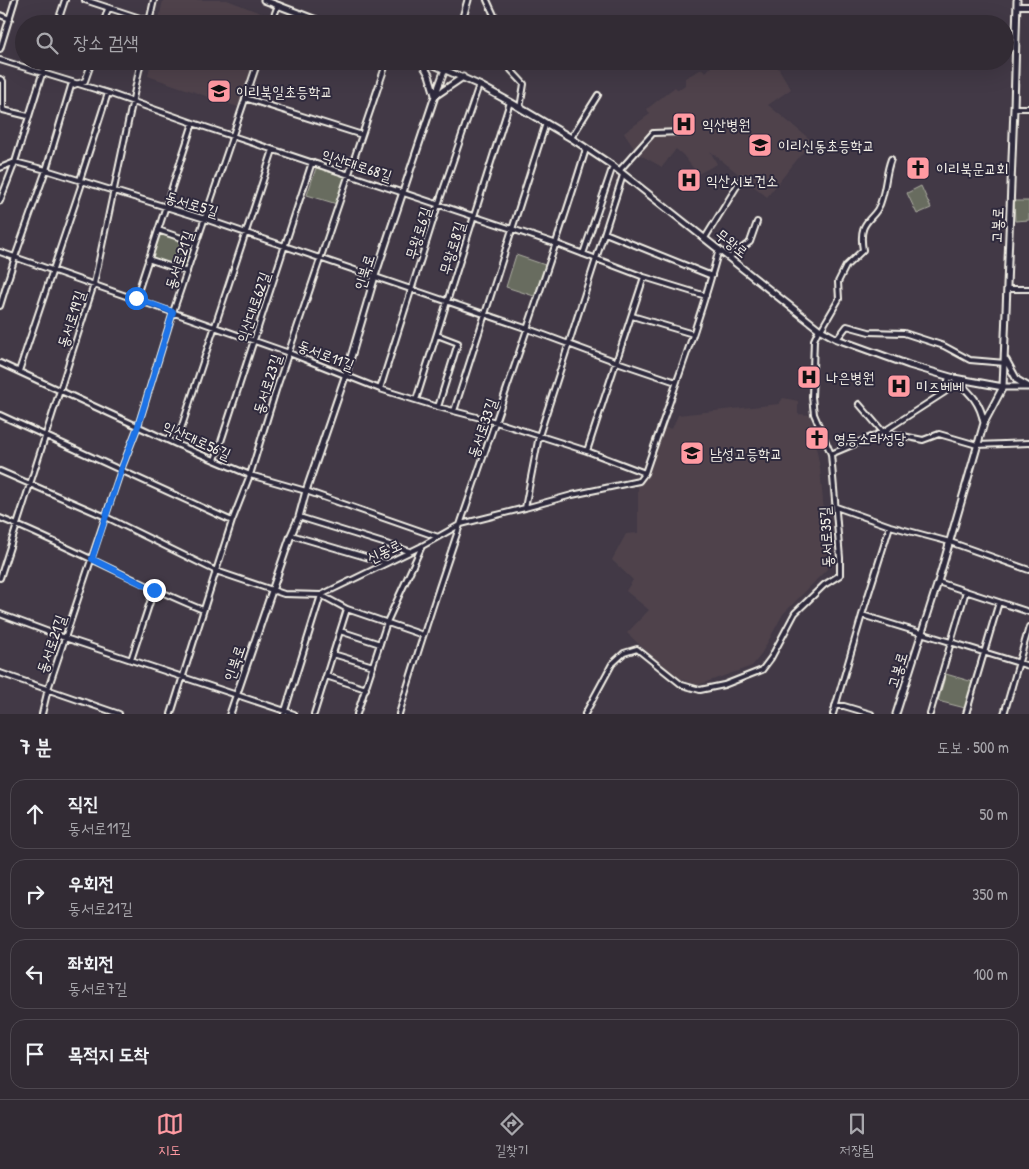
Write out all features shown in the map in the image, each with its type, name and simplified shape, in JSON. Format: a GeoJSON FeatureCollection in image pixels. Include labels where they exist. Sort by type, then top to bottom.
{"type":"FeatureCollection","features":[{"type":"Feature","properties":{"kind":"street"},"geometry":{"type":"LineString","coordinates":[[0,49],[16,0]]}},
{"type":"Feature","properties":{"kind":"street"},"geometry":{"type":"LineString","coordinates":[[60,15],[66,0]]}},
{"type":"Feature","properties":{"kind":"street"},"geometry":{"type":"LineString","coordinates":[[85,0],[125,15]]}},
{"type":"Feature","properties":{"kind":"street"},"geometry":{"type":"LineString","coordinates":[[150,15],[154,0]]}},
{"type":"Feature","properties":{"kind":"street"},"geometry":{"type":"LineString","coordinates":[[264,0],[304,15]]}},
{"type":"Feature","properties":{"kind":"street"},"geometry":{"type":"LineString","coordinates":[[463,15],[468,0]]}},
{"type":"Feature","properties":{"kind":"street"},"geometry":{"type":"LineString","coordinates":[[487,0],[494,15]]}},
{"type":"Feature","properties":{"kind":"street"},"geometry":{"type":"LineString","coordinates":[[1017,3],[1029,6]]}},
{"type":"Feature","properties":{"kind":"street","name":"고봉로"},"geometry":{"type":"LineString","coordinates":[[896,714],[950,542],[977,444],[984,423],[1003,387],[1017,3]]}},
{"type":"Feature","properties":{"kind":"street"},"geometry":{"type":"LineString","coordinates":[[275,15],[278,5]]}},
{"type":"Feature","properties":{"kind":"street"},"geometry":{"type":"LineString","coordinates":[[106,15],[108,9]]}},
{"type":"Feature","properties":{"kind":"street"},"geometry":{"type":"LineString","coordinates":[[0,15],[10,19]]}},
{"type":"Feature","properties":{"kind":"street","name":"익산대로68길"},"geometry":{"type":"LineString","coordinates":[[0,60],[15,65]]}},
{"type":"Feature","properties":{"kind":"street","name":"익산대로68길"},"geometry":{"type":"LineString","coordinates":[[30,70],[134,101],[193,123],[557,244],[644,277],[706,296]]}},
{"type":"Feature","properties":{"kind":"street"},"geometry":{"type":"LineString","coordinates":[[0,201],[15,162],[43,70]]}},
{"type":"Feature","properties":{"kind":"street"},"geometry":{"type":"LineString","coordinates":[[0,306],[72,86],[85,81],[89,70]]}},
{"type":"Feature","properties":{"kind":"street","name":"동서로19길"},"geometry":{"type":"LineString","coordinates":[[0,578],[94,284],[139,70]]}},
{"type":"Feature","properties":{"kind":"street","name":"동서로21길"},"geometry":{"type":"LineString","coordinates":[[42,714],[48,689],[121,470],[138,426],[173,312],[255,70]]}},
{"type":"Feature","properties":{"kind":"street","name":"동서로23길"},"geometry":{"type":"LineString","coordinates":[[171,714],[232,521],[250,475],[289,353],[385,70]]}},
{"type":"Feature","properties":{"kind":"street"},"geometry":{"type":"LineString","coordinates":[[426,70],[435,96],[462,77]]}},
{"type":"Feature","properties":{"kind":"street","name":"인북로"},"geometry":{"type":"LineString","coordinates":[[230,714],[291,535],[299,517],[445,70]]}},
{"type":"Feature","properties":{"kind":"street","name":"무왕로"},"geometry":{"type":"LineString","coordinates":[[447,70],[479,84],[546,122],[613,166],[820,330],[837,339],[952,378],[1003,387],[1029,387]]}},
{"type":"Feature","properties":{"kind":"street"},"geometry":{"type":"LineString","coordinates":[[511,70],[524,84],[520,108]]}},
{"type":"Feature","properties":{"kind":"street"},"geometry":{"type":"LineString","coordinates":[[0,79],[3,81],[3,110],[28,116]]}},
{"type":"Feature","properties":{"kind":"street","name":"무왕로6길"},"geometry":{"type":"LineString","coordinates":[[380,388],[438,205],[479,84]]}},
{"type":"Feature","properties":{"kind":"street"},"geometry":{"type":"LineString","coordinates":[[19,371],[81,186],[80,180],[108,93]]}},
{"type":"Feature","properties":{"kind":"street"},"geometry":{"type":"LineString","coordinates":[[571,138],[598,95]]}},
{"type":"Feature","properties":{"kind":"street"},"geometry":{"type":"LineString","coordinates":[[245,98],[362,135]]}},
{"type":"Feature","properties":{"kind":"street","name":"무왕로8길"},"geometry":{"type":"LineString","coordinates":[[416,400],[510,102]]}},
{"type":"Feature","properties":{"kind":"street"},"geometry":{"type":"LineString","coordinates":[[1014,108],[1029,108]]}},
{"type":"Feature","properties":{"kind":"street"},"geometry":{"type":"LineString","coordinates":[[454,411],[546,122]]}},
{"type":"Feature","properties":{"kind":"street"},"geometry":{"type":"LineString","coordinates":[[136,298],[193,123]]}},
{"type":"Feature","properties":{"kind":"street"},"geometry":{"type":"LineString","coordinates":[[525,508],[539,436],[605,233],[621,173],[653,133],[682,132]]}},
{"type":"Feature","properties":{"kind":"street","name":"동서로33길"},"geometry":{"type":"LineString","coordinates":[[399,714],[423,635],[557,244],[586,149]]}},
{"type":"Feature","properties":{"kind":"street"},"geometry":{"type":"LineString","coordinates":[[176,444],[273,150]]}},
{"type":"Feature","properties":{"kind":"street","name":"동서로35길"},"geometry":{"type":"LineString","coordinates":[[585,714],[612,664],[624,653],[637,649],[682,685],[700,690],[724,685],[762,670],[771,658],[795,613],[824,585],[840,575],[832,454],[814,414],[812,397],[814,340],[839,300],[838,282],[846,266],[863,250],[862,228],[877,209],[882,199],[887,170],[891,160]]}},
{"type":"Feature","properties":{"kind":"street"},"geometry":{"type":"LineString","coordinates":[[0,168],[15,162]]}},
{"type":"Feature","properties":{"kind":"street","name":"동서로5길"},"geometry":{"type":"LineString","coordinates":[[15,162],[80,180],[286,246],[676,382]]}},
{"type":"Feature","properties":{"kind":"street","name":"익산대로62길"},"geometry":{"type":"LineString","coordinates":[[215,460],[312,162]]}},
{"type":"Feature","properties":{"kind":"street"},"geometry":{"type":"LineString","coordinates":[[583,254],[613,166]]}},
{"type":"Feature","properties":{"kind":"street"},"geometry":{"type":"LineString","coordinates":[[705,238],[742,178]]}},
{"type":"Feature","properties":{"kind":"street"},"geometry":{"type":"LineString","coordinates":[[730,257],[750,242],[757,222]]}},
{"type":"Feature","properties":{"kind":"street"},"geometry":{"type":"LineString","coordinates":[[158,230],[196,243]]}},
{"type":"Feature","properties":{"kind":"street"},"geometry":{"type":"LineString","coordinates":[[605,233],[712,276]]}},
{"type":"Feature","properties":{"kind":"street"},"geometry":{"type":"LineString","coordinates":[[645,473],[706,296],[719,249]]}},
{"type":"Feature","properties":{"kind":"street","name":"동서로11길"},"geometry":{"type":"LineString","coordinates":[[0,252],[136,298],[380,388],[587,451],[645,473]]}},
{"type":"Feature","properties":{"kind":"street"},"geometry":{"type":"LineString","coordinates":[[148,259],[187,272]]}},
{"type":"Feature","properties":{"kind":"street"},"geometry":{"type":"LineString","coordinates":[[587,451],[644,277]]}},
{"type":"Feature","properties":{"kind":"street"},"geometry":{"type":"LineString","coordinates":[[1007,290],[1029,289]]}},
{"type":"Feature","properties":{"kind":"street"},"geometry":{"type":"LineString","coordinates":[[632,316],[693,334]]}},
{"type":"Feature","properties":{"kind":"street"},"geometry":{"type":"LineString","coordinates":[[837,339],[847,326],[869,332],[904,332],[944,346],[970,360],[1005,363]]}},
{"type":"Feature","properties":{"kind":"street"},"geometry":{"type":"LineString","coordinates":[[437,335],[458,343],[438,407]]}},
{"type":"Feature","properties":{"kind":"street"},"geometry":{"type":"LineString","coordinates":[[1005,357],[1017,380],[1029,387]]}},
{"type":"Feature","properties":{"kind":"street","name":"익산대로56길"},"geometry":{"type":"LineString","coordinates":[[0,363],[176,444],[250,475],[306,491]]}},
{"type":"Feature","properties":{"kind":"street"},"geometry":{"type":"LineString","coordinates":[[832,454],[883,432],[945,392],[952,378],[972,396],[981,408],[984,423]]}},
{"type":"Feature","properties":{"kind":"street"},"geometry":{"type":"LineString","coordinates":[[859,404],[883,432],[923,440],[939,434],[977,444],[1029,443]]}},
{"type":"Feature","properties":{"kind":"street"},"geometry":{"type":"LineString","coordinates":[[0,415],[232,521]]}},
{"type":"Feature","properties":{"kind":"street","name":"신동로"},"geometry":{"type":"LineString","coordinates":[[0,471],[106,517],[216,570],[284,594],[320,595],[422,546],[461,524],[572,495],[639,481],[645,473]]}},
{"type":"Feature","properties":{"kind":"street"},"geometry":{"type":"LineString","coordinates":[[306,491],[438,537]]}},
{"type":"Feature","properties":{"kind":"street"},"geometry":{"type":"LineString","coordinates":[[836,507],[890,526],[950,542],[1029,570]]}},
{"type":"Feature","properties":{"kind":"street"},"geometry":{"type":"LineString","coordinates":[[299,517],[410,551]]}},
{"type":"Feature","properties":{"kind":"street"},"geometry":{"type":"LineString","coordinates":[[0,518],[92,559],[154,590],[203,610]]}},
{"type":"Feature","properties":{"kind":"street"},"geometry":{"type":"LineString","coordinates":[[833,714],[890,526]]}},
{"type":"Feature","properties":{"kind":"street"},"geometry":{"type":"LineString","coordinates":[[291,535],[386,563]]}},
{"type":"Feature","properties":{"kind":"street"},"geometry":{"type":"LineString","coordinates":[[357,714],[387,622],[422,546]]}},
{"type":"Feature","properties":{"kind":"street"},"geometry":{"type":"LineString","coordinates":[[938,582],[1029,612]]}},
{"type":"Feature","properties":{"kind":"street"},"geometry":{"type":"LineString","coordinates":[[131,660],[154,590]]}},
{"type":"Feature","properties":{"kind":"street"},"geometry":{"type":"LineString","coordinates":[[930,714],[966,591]]}},
{"type":"Feature","properties":{"kind":"street"},"geometry":{"type":"LineString","coordinates":[[285,712],[320,595],[347,608],[423,635]]}},
{"type":"Feature","properties":{"kind":"street"},"geometry":{"type":"LineString","coordinates":[[966,714],[1000,602]]}},
{"type":"Feature","properties":{"kind":"street"},"geometry":{"type":"LineString","coordinates":[[314,714],[347,608]]}},
{"type":"Feature","properties":{"kind":"street"},"geometry":{"type":"LineString","coordinates":[[0,614],[65,638],[294,714]]}},
{"type":"Feature","properties":{"kind":"street"},"geometry":{"type":"LineString","coordinates":[[862,615],[1029,666]]}},
{"type":"Feature","properties":{"kind":"street"},"geometry":{"type":"LineString","coordinates":[[1004,714],[1029,626]]}},
{"type":"Feature","properties":{"kind":"street"},"geometry":{"type":"LineString","coordinates":[[340,631],[380,644]]}},
{"type":"Feature","properties":{"kind":"street"},"geometry":{"type":"LineString","coordinates":[[333,654],[373,666]]}},
{"type":"Feature","properties":{"kind":"street"},"geometry":{"type":"LineString","coordinates":[[0,673],[119,714]]}},
{"type":"Feature","properties":{"kind":"street"},"geometry":{"type":"LineString","coordinates":[[326,676],[366,688]]}},
{"type":"Feature","properties":{"kind":"street"},"geometry":{"type":"LineString","coordinates":[[836,706],[844,706],[871,714]]}},
{"type":"Feature","properties":{"kind":"shaded area"},"geometry":{"type":"Polygon","coordinates":[[[163,0],[227,0],[265,15],[160,15],[163,0]]]}},
{"type":"Feature","properties":{"kind":"shaded area","name":"이리북일초등학교"},"geometry":{"type":"Polygon","coordinates":[[[149,70],[252,70],[238,107],[148,76],[149,70]]]}},
{"type":"Feature","properties":{"kind":"shaded area","name":"익산병원"},"geometry":{"type":"Polygon","coordinates":[[[700,70],[706,72],[708,70],[779,70],[791,89],[768,105],[812,141],[767,197],[710,151],[717,164],[698,174],[676,149],[662,167],[637,153],[624,133],[650,114],[647,109],[675,87],[678,90],[685,85],[685,78],[700,70]]]}},
{"type":"Feature","properties":{"kind":"shaded area"},"geometry":{"type":"Polygon","coordinates":[[[783,398],[798,401],[798,414],[810,415],[820,468],[829,567],[783,614],[760,656],[752,666],[698,685],[674,677],[627,633],[649,610],[626,591],[633,580],[612,560],[626,534],[638,533],[638,484],[663,427],[672,429],[678,415],[779,404],[783,398]]]}},
{"type":"Feature","properties":{"kind":"green space"},"geometry":{"type":"Polygon","coordinates":[[[316,168],[346,177],[337,204],[307,195],[316,168]]]}},
{"type":"Feature","properties":{"kind":"green space"},"geometry":{"type":"Polygon","coordinates":[[[921,186],[931,208],[917,214],[907,193],[921,186]]]}},
{"type":"Feature","properties":{"kind":"green space"},"geometry":{"type":"Polygon","coordinates":[[[1014,201],[1029,201],[1029,220],[1015,221],[1014,201]]]}},
{"type":"Feature","properties":{"kind":"green space"},"geometry":{"type":"Polygon","coordinates":[[[159,232],[195,244],[186,270],[151,258],[159,232]]]}},
{"type":"Feature","properties":{"kind":"green space"},"geometry":{"type":"Polygon","coordinates":[[[516,255],[548,266],[537,297],[506,287],[516,255]]]}},
{"type":"Feature","properties":{"kind":"green space"},"geometry":{"type":"Polygon","coordinates":[[[946,674],[973,682],[965,708],[938,701],[946,674]]]}},
{"type":"Feature","properties":{"kind":"place","name":"이리북일초등학교"},"geometry":{"type":"Point","coordinates":[219,91]}},
{"type":"Feature","properties":{"kind":"place","name":"익산병원"},"geometry":{"type":"Point","coordinates":[684,124]}},
{"type":"Feature","properties":{"kind":"place","name":"이리신동초등학교"},"geometry":{"type":"Point","coordinates":[760,145]}},
{"type":"Feature","properties":{"kind":"place","name":"이리북문교회"},"geometry":{"type":"Point","coordinates":[918,168]}},
{"type":"Feature","properties":{"kind":"place","name":"익산시보건소"},"geometry":{"type":"Point","coordinates":[689,180]}},
{"type":"Feature","properties":{"kind":"place","name":"나은병원"},"geometry":{"type":"Point","coordinates":[809,377]}},
{"type":"Feature","properties":{"kind":"place","name":"미즈베베"},"geometry":{"type":"Point","coordinates":[899,386]}},
{"type":"Feature","properties":{"kind":"place","name":"영등소라성당"},"geometry":{"type":"Point","coordinates":[817,438]}},
{"type":"Feature","properties":{"kind":"place","name":"남성고등학교"},"geometry":{"type":"Point","coordinates":[692,453]}},
{"type":"Feature","properties":{"kind":"route"},"geometry":{"type":"LineString","coordinates":[[136,298],[173,312],[138,426],[121,470],[92,559],[154,590]]}}]}
